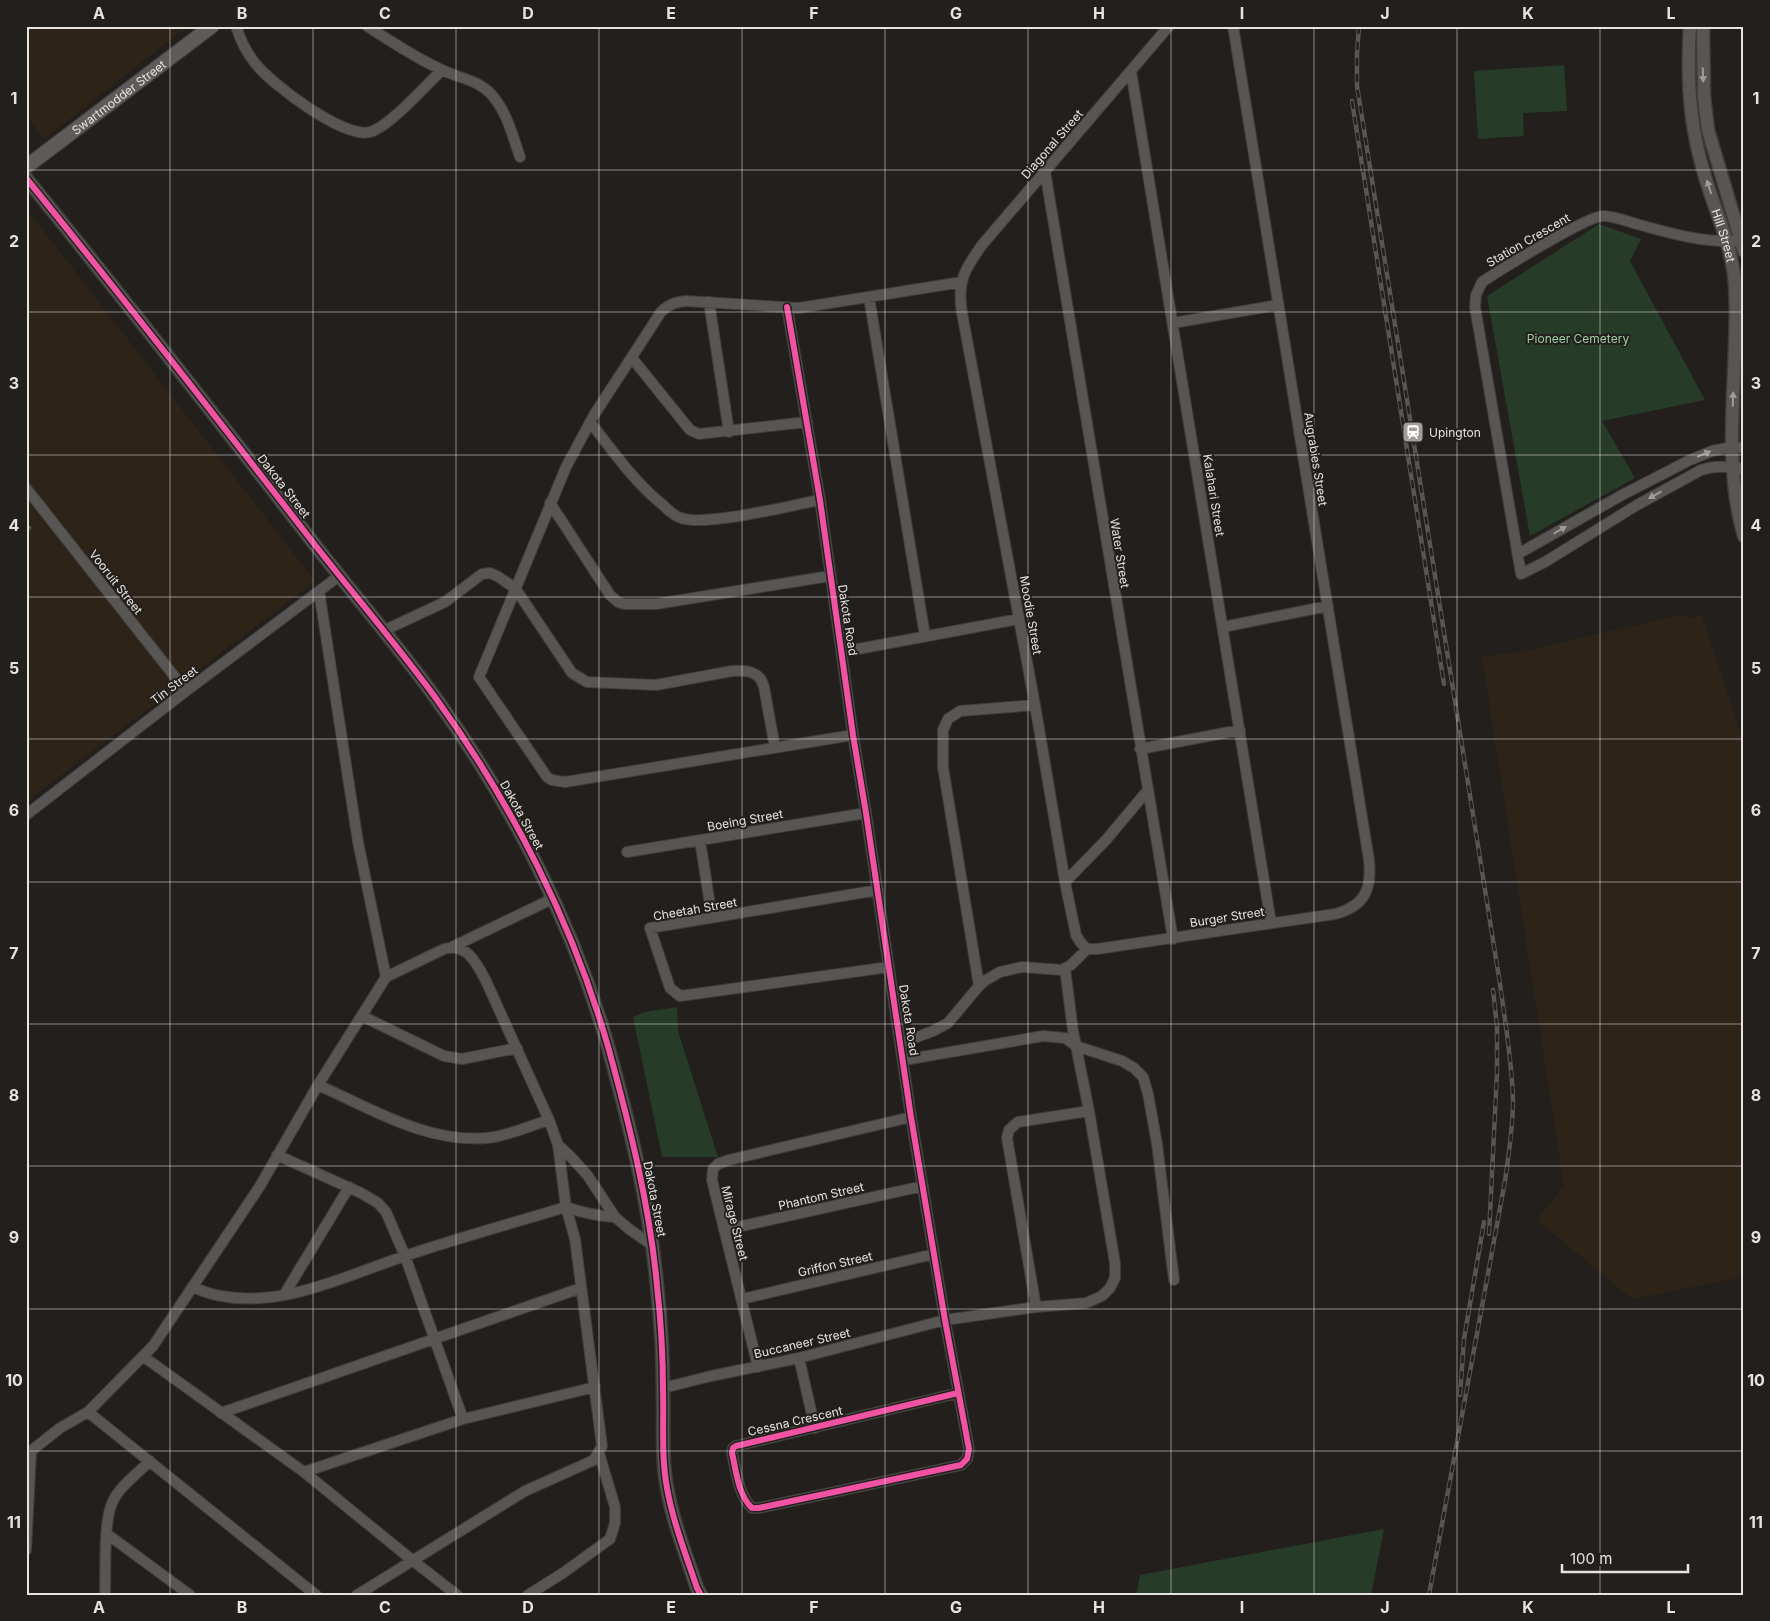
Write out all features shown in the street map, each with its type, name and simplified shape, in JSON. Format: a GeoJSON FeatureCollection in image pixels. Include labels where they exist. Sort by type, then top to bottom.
{"type":"FeatureCollection","features":[{"type":"Feature","properties":{"kind":"main road","name":"Swartmodder Street"},"geometry":{"type":"LineString","coordinates":[[26,166],[212,26]]}},
{"type":"Feature","properties":{"kind":"street"},"geometry":{"type":"LineString","coordinates":[[236,26],[240,39],[249,55],[265,75],[333,123],[355,132],[370,132],[389,121],[442,70]]}},
{"type":"Feature","properties":{"kind":"street"},"geometry":{"type":"LineString","coordinates":[[366,26],[417,58],[484,88],[505,113],[520,157]]}},
{"type":"Feature","properties":{"kind":"street","name":"Diagonal Street"},"geometry":{"type":"LineString","coordinates":[[962,282],[970,262],[982,246],[1169,26]]}},
{"type":"Feature","properties":{"kind":"street","name":"Augrabies Street"},"geometry":{"type":"LineString","coordinates":[[1233,26],[1369,860],[1370,878],[1365,895]]}},
{"type":"Feature","properties":{"kind":"street","name":"Hill Street"},"geometry":{"type":"LineString","coordinates":[[1690,26],[1690,82],[1694,130],[1701,163],[1734,273],[1738,448],[1735,495],[1744,536]]}},
{"type":"Feature","properties":{"kind":"street","name":"Hill Street"},"geometry":{"type":"LineString","coordinates":[[1703,26],[1704,96],[1708,130],[1742,246]]}},
{"type":"Feature","properties":{"kind":"street","name":"Kalahari Street"},"geometry":{"type":"LineString","coordinates":[[1131,71],[1271,923]]}},
{"type":"Feature","properties":{"kind":"street","name":"Water Street"},"geometry":{"type":"LineString","coordinates":[[1045,170],[1173,939]]}},
{"type":"Feature","properties":{"kind":"street","name":"Dakota Street"},"geometry":{"type":"LineString","coordinates":[[26,178],[438,700],[486,774],[522,838],[552,899],[580,962],[608,1049],[638,1168],[658,1286],[663,1388],[663,1452],[667,1487],[678,1531],[701,1595]]}},
{"type":"Feature","properties":{"kind":"street","name":"Station Crescent"},"geometry":{"type":"LineString","coordinates":[[1738,468],[1710,467],[1702,470],[1637,505],[1546,562],[1521,574],[1475,313],[1476,295],[1480,285],[1493,275],[1599,216],[1687,238],[1726,242],[1742,246]]}},
{"type":"Feature","properties":{"kind":"street"},"geometry":{"type":"LineString","coordinates":[[853,735],[565,782],[552,780],[547,777],[479,677],[566,467],[590,422],[661,312],[668,306],[676,302],[686,301],[787,307],[824,305],[962,282]]}},
{"type":"Feature","properties":{"kind":"street","name":"Moodie Street"},"geometry":{"type":"LineString","coordinates":[[962,282],[960,292],[962,313],[1035,705],[1065,882],[1076,935],[1079,941],[1088,949]]}},
{"type":"Feature","properties":{"kind":"street"},"geometry":{"type":"LineString","coordinates":[[869,297],[925,636]]}},
{"type":"Feature","properties":{"kind":"street"},"geometry":{"type":"LineString","coordinates":[[709,302],[729,432]]}},
{"type":"Feature","properties":{"kind":"street"},"geometry":{"type":"LineString","coordinates":[[1173,323],[1278,305]]}},
{"type":"Feature","properties":{"kind":"street","name":"Dakota Road"},"geometry":{"type":"LineString","coordinates":[[787,307],[820,500],[853,735],[904,1060],[911,1117],[945,1320],[969,1448],[967,1459],[961,1465]]}},
{"type":"Feature","properties":{"kind":"street"},"geometry":{"type":"LineString","coordinates":[[632,358],[690,430],[699,434],[807,422]]}},
{"type":"Feature","properties":{"kind":"street"},"geometry":{"type":"LineString","coordinates":[[590,422],[629,473],[658,502],[681,518],[696,520],[718,518],[820,500]]}},
{"type":"Feature","properties":{"kind":"street"},"geometry":{"type":"LineString","coordinates":[[1518,554],[1653,478],[1712,451],[1738,448]]}},
{"type":"Feature","properties":{"kind":"street","name":"Vooruit Street"},"geometry":{"type":"LineString","coordinates":[[26,488],[186,691]]}},
{"type":"Feature","properties":{"kind":"street"},"geometry":{"type":"LineString","coordinates":[[550,504],[610,595],[614,600],[624,604],[656,604],[830,576]]}},
{"type":"Feature","properties":{"kind":"street"},"geometry":{"type":"LineString","coordinates":[[384,630],[439,606],[482,574],[497,576],[515,588],[572,672],[587,682],[656,685],[732,671],[743,670],[755,673],[762,679],[775,748]]}},
{"type":"Feature","properties":{"kind":"street","name":"Tin Street"},"geometry":{"type":"LineString","coordinates":[[26,815],[339,576]]}},
{"type":"Feature","properties":{"kind":"street"},"geometry":{"type":"LineString","coordinates":[[319,592],[358,842],[386,977]]}},
{"type":"Feature","properties":{"kind":"street"},"geometry":{"type":"LineString","coordinates":[[1223,627],[1328,606]]}},
{"type":"Feature","properties":{"kind":"street"},"geometry":{"type":"LineString","coordinates":[[842,652],[1019,620]]}},
{"type":"Feature","properties":{"kind":"street"},"geometry":{"type":"LineString","coordinates":[[979,986],[943,767],[943,730],[948,719],[960,711],[1035,705]]}},
{"type":"Feature","properties":{"kind":"street"},"geometry":{"type":"LineString","coordinates":[[1140,748],[1240,730]]}},
{"type":"Feature","properties":{"kind":"street"},"geometry":{"type":"LineString","coordinates":[[1065,882],[1106,840],[1148,791]]}},
{"type":"Feature","properties":{"kind":"street","name":"Boeing Street"},"geometry":{"type":"LineString","coordinates":[[627,852],[866,813]]}},
{"type":"Feature","properties":{"kind":"street"},"geometry":{"type":"LineString","coordinates":[[700,840],[712,918]]}},
{"type":"Feature","properties":{"kind":"street","name":"Cheetah Street"},"geometry":{"type":"LineString","coordinates":[[878,890],[650,928],[670,988],[680,996],[889,967]]}},
{"type":"Feature","properties":{"kind":"street","name":"Burger Street"},"geometry":{"type":"LineString","coordinates":[[1088,949],[1173,939],[1340,913],[1355,905],[1365,895]]}},
{"type":"Feature","properties":{"kind":"street"},"geometry":{"type":"LineString","coordinates":[[26,1550],[29,1453],[54,1432],[88,1412],[153,1346],[260,1186],[318,1084],[386,977],[552,899]]}},
{"type":"Feature","properties":{"kind":"street"},"geometry":{"type":"LineString","coordinates":[[357,1595],[525,1491],[594,1460],[602,1446],[574,1239],[566,1207],[558,1145],[517,1048],[476,963],[466,952],[452,947]]}},
{"type":"Feature","properties":{"kind":"street"},"geometry":{"type":"LineString","coordinates":[[901,1043],[948,1023],[979,986],[1000,972],[1022,967],[1056,970],[1066,968],[1088,949]]}},
{"type":"Feature","properties":{"kind":"street","name":"Buccaneer Street"},"geometry":{"type":"LineString","coordinates":[[663,1388],[799,1358],[945,1320],[1086,1303],[1102,1296],[1110,1288],[1115,1278],[1115,1263],[1090,1111],[1076,1046],[1066,968]]}},
{"type":"Feature","properties":{"kind":"street"},"geometry":{"type":"LineString","coordinates":[[362,1016],[453,1059],[462,1059],[517,1048]]}},
{"type":"Feature","properties":{"kind":"street"},"geometry":{"type":"LineString","coordinates":[[904,1060],[1043,1036],[1065,1038],[1076,1046],[1122,1061],[1140,1072],[1146,1084],[1157,1144],[1174,1280]]}},
{"type":"Feature","properties":{"kind":"street"},"geometry":{"type":"LineString","coordinates":[[318,1084],[418,1130],[440,1135],[488,1138],[549,1120]]}},
{"type":"Feature","properties":{"kind":"street"},"geometry":{"type":"LineString","coordinates":[[1036,1308],[1006,1138],[1009,1130],[1018,1122],[1090,1111]]}},
{"type":"Feature","properties":{"kind":"street","name":"Mirage Street"},"geometry":{"type":"LineString","coordinates":[[758,1367],[724,1230],[711,1174],[712,1169],[728,1160],[911,1117]]}},
{"type":"Feature","properties":{"kind":"street"},"geometry":{"type":"LineString","coordinates":[[558,1145],[588,1176],[615,1217],[652,1245]]}},
{"type":"Feature","properties":{"kind":"street"},"geometry":{"type":"LineString","coordinates":[[277,1155],[349,1187],[382,1206],[405,1256],[463,1418]]}},
{"type":"Feature","properties":{"kind":"street","name":"Phantom Street"},"geometry":{"type":"LineString","coordinates":[[724,1230],[923,1186]]}},
{"type":"Feature","properties":{"kind":"street"},"geometry":{"type":"LineString","coordinates":[[284,1295],[349,1187]]}},
{"type":"Feature","properties":{"kind":"street"},"geometry":{"type":"LineString","coordinates":[[192,1287],[220,1296],[243,1298],[284,1295],[344,1279],[405,1256],[566,1207],[597,1216],[615,1217]]}},
{"type":"Feature","properties":{"kind":"street","name":"Griffon Street"},"geometry":{"type":"LineString","coordinates":[[742,1299],[934,1254]]}},
{"type":"Feature","properties":{"kind":"street"},"geometry":{"type":"LineString","coordinates":[[221,1413],[581,1288]]}},
{"type":"Feature","properties":{"kind":"street"},"geometry":{"type":"LineString","coordinates":[[144,1357],[304,1472],[457,1595]]}},
{"type":"Feature","properties":{"kind":"street"},"geometry":{"type":"LineString","coordinates":[[799,1358],[815,1428]]}},
{"type":"Feature","properties":{"kind":"street"},"geometry":{"type":"LineString","coordinates":[[304,1472],[463,1418],[595,1387]]}},
{"type":"Feature","properties":{"kind":"street","name":"Cessna Crescent"},"geometry":{"type":"LineString","coordinates":[[958,1393],[736,1446],[732,1452],[742,1493],[752,1508],[961,1465]]}},
{"type":"Feature","properties":{"kind":"street"},"geometry":{"type":"LineString","coordinates":[[88,1412],[316,1595]]}},
{"type":"Feature","properties":{"kind":"street"},"geometry":{"type":"LineString","coordinates":[[528,1595],[563,1573],[610,1539],[615,1524],[615,1507],[599,1453]]}},
{"type":"Feature","properties":{"kind":"street"},"geometry":{"type":"LineString","coordinates":[[105,1595],[107,1534],[109,1512],[113,1500],[150,1461]]}},
{"type":"Feature","properties":{"kind":"street"},"geometry":{"type":"LineString","coordinates":[[107,1534],[190,1595]]}},
{"type":"Feature","properties":{"kind":"shaded area"},"geometry":{"type":"Polygon","coordinates":[[[26,26],[188,26],[44,139],[26,116],[26,26]]]}},
{"type":"Feature","properties":{"kind":"shaded area"},"geometry":{"type":"Polygon","coordinates":[[[26,208],[315,581],[26,802],[26,208]]]}},
{"type":"Feature","properties":{"kind":"shaded area"},"geometry":{"type":"Polygon","coordinates":[[[1701,613],[1744,743],[1744,1277],[1632,1299],[1537,1220],[1564,1186],[1482,657],[1529,650],[1679,615],[1694,618],[1701,613]]]}},
{"type":"Feature","properties":{"kind":"green space"},"geometry":{"type":"Polygon","coordinates":[[[1564,65],[1567,111],[1523,113],[1524,136],[1478,139],[1474,71],[1564,65]]]}},
{"type":"Feature","properties":{"kind":"green space","name":"Pioneer Cemetery"},"geometry":{"type":"Polygon","coordinates":[[[1599,224],[1641,239],[1630,261],[1705,400],[1602,421],[1635,478],[1530,536],[1487,296],[1599,224]]]}},
{"type":"Feature","properties":{"kind":"green space"},"geometry":{"type":"Polygon","coordinates":[[[677,1007],[678,1031],[718,1157],[662,1157],[633,1017],[644,1012],[677,1007]]]}},
{"type":"Feature","properties":{"kind":"green space"},"geometry":{"type":"Polygon","coordinates":[[[1384,1529],[1371,1595],[1136,1595],[1140,1575],[1384,1529]]]}},
{"type":"Feature","properties":{"kind":"railway"},"geometry":{"type":"LineString","coordinates":[[1359,26],[1357,86],[1500,984],[1513,1100],[1505,1181],[1429,1595]]}},
{"type":"Feature","properties":{"kind":"railway"},"geometry":{"type":"LineString","coordinates":[[1352,101],[1444,684]]}},
{"type":"Feature","properties":{"kind":"railway"},"geometry":{"type":"LineString","coordinates":[[26,531],[29,528]]}},
{"type":"Feature","properties":{"kind":"railway"},"geometry":{"type":"LineString","coordinates":[[1489,1234],[1497,1073],[1497,1026],[1493,990]]}},
{"type":"Feature","properties":{"kind":"railway"},"geometry":{"type":"LineString","coordinates":[[1460,1395],[1464,1339],[1484,1222]]}},
{"type":"Feature","properties":{"kind":"cycle path"},"geometry":{"type":"LineString","coordinates":[[26,178],[435,697],[463,737],[514,822],[559,911],[595,1003],[632,1138],[650,1227],[660,1312],[665,1476],[676,1526],[701,1595]]}},
{"type":"Feature","properties":{"kind":"cycle path"},"geometry":{"type":"LineString","coordinates":[[787,307],[820,500],[853,735],[911,1117],[969,1449],[967,1459],[961,1465],[759,1508],[752,1508],[747,1503],[738,1482],[732,1453],[733,1448],[736,1446],[958,1393]]}},
{"type":"Feature","properties":{"kind":"place","name":"Upington"},"geometry":{"type":"Point","coordinates":[1413,432]}}]}
